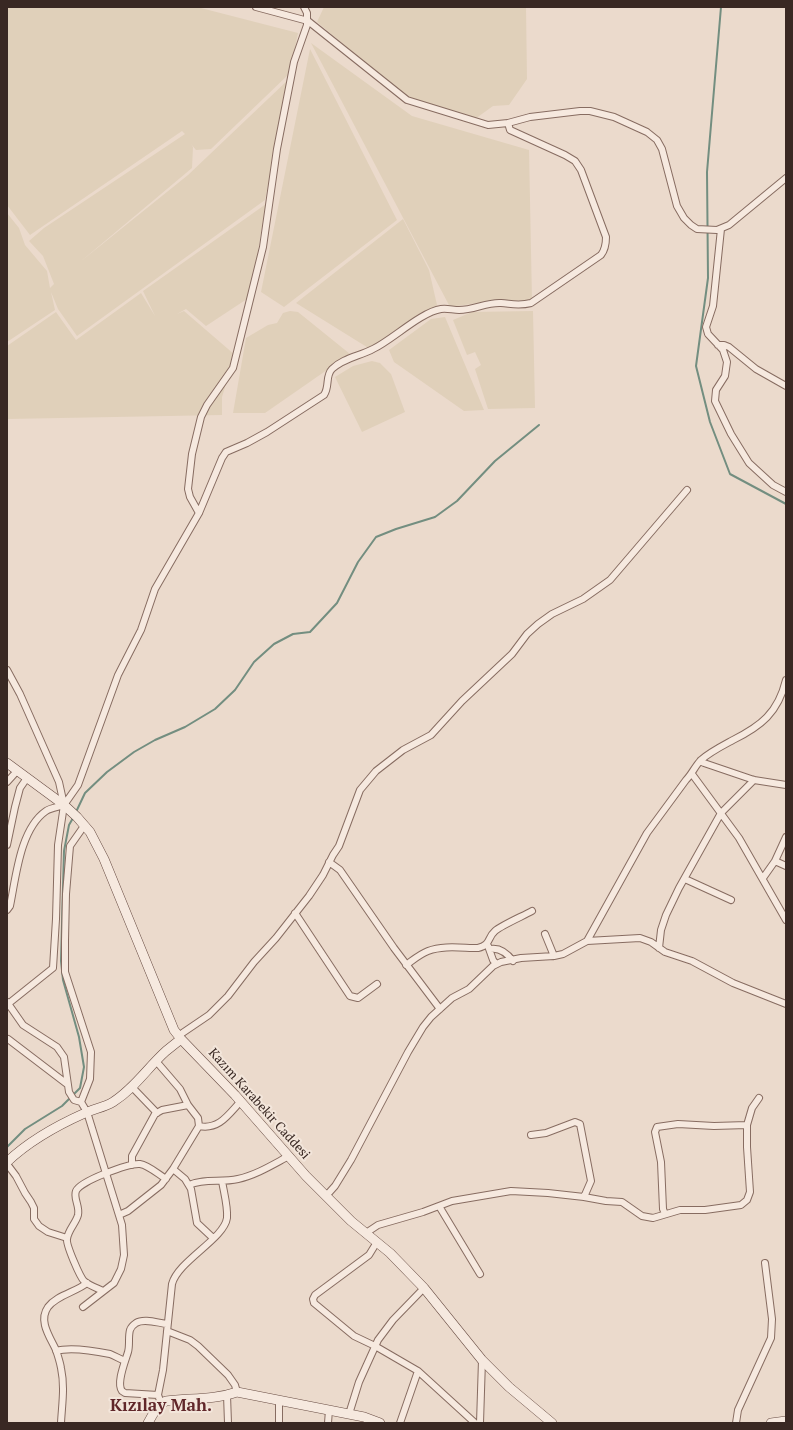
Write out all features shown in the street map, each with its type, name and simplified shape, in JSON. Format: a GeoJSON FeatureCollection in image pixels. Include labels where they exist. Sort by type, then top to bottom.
{"type":"FeatureCollection","features":[{"type":"Feature","properties":{"kind":"street"},"geometry":{"type":"LineString","coordinates":[[7,910],[10,906],[22,847],[34,823],[46,810],[64,805],[78,786],[118,675],[141,630],[155,589],[199,513],[222,458],[226,452],[267,432],[324,395],[328,388],[329,373],[332,369],[358,354],[377,347],[433,310],[446,308],[458,310],[491,303],[522,306],[532,303],[601,256],[605,248],[606,237],[581,170],[575,161],[509,126],[488,125],[407,100],[308,23],[256,7]]}},
{"type":"Feature","properties":{"kind":"street"},"geometry":{"type":"LineString","coordinates":[[199,513],[190,497],[188,489],[192,454],[201,417],[233,368],[262,247],[277,149],[294,62],[308,23],[307,13],[304,7]]}},
{"type":"Feature","properties":{"kind":"street"},"geometry":{"type":"LineString","coordinates":[[307,13],[311,7]]}},
{"type":"Feature","properties":{"kind":"street"},"geometry":{"type":"LineString","coordinates":[[509,126],[530,117],[590,111],[614,117],[647,132],[657,140],[662,149],[674,200],[680,212],[691,225],[700,229],[714,230],[721,229],[729,225],[786,178]]}},
{"type":"Feature","properties":{"kind":"street"},"geometry":{"type":"LineString","coordinates":[[721,229],[713,306],[706,328],[708,334],[723,350],[727,362],[725,376],[715,394],[716,404],[748,463],[773,485],[786,492]]}},
{"type":"Feature","properties":{"kind":"street"},"geometry":{"type":"LineString","coordinates":[[718,345],[729,347],[756,369],[786,386]]}},
{"type":"Feature","properties":{"kind":"street"},"geometry":{"type":"LineString","coordinates":[[67,1238],[48,1232],[39,1226],[34,1219],[34,1208],[32,1202],[7,1163],[20,1151],[48,1133],[87,1112],[112,1103],[132,1087],[180,1038],[221,1004],[254,962],[276,938],[323,876],[329,862],[343,838],[360,790],[376,770],[403,750],[431,734],[478,684],[512,654],[538,624],[552,614],[583,599],[610,580],[687,490]]}},
{"type":"Feature","properties":{"kind":"street"},"geometry":{"type":"LineString","coordinates":[[7,670],[20,694],[60,782],[64,805],[58,845],[53,968],[8,1003],[23,1026],[57,1047],[64,1057],[69,1092],[74,1100],[81,1102],[87,1112],[122,1225],[124,1255],[121,1269],[114,1282],[83,1307]]}},
{"type":"Feature","properties":{"kind":"street"},"geometry":{"type":"LineString","coordinates":[[587,941],[648,833],[700,761],[720,746],[750,731],[762,722],[772,712],[780,699],[786,680]]}},
{"type":"Feature","properties":{"kind":"street"},"geometry":{"type":"LineString","coordinates":[[700,761],[754,780],[786,785]]}},
{"type":"Feature","properties":{"kind":"street","name":"Kazım Karabekir Caddesi"},"geometry":{"type":"LineString","coordinates":[[7,763],[64,805],[90,832],[104,859],[174,1030],[180,1038],[241,1101],[326,1196],[351,1221],[390,1253],[424,1288],[482,1360],[509,1386],[552,1423]]}},
{"type":"Feature","properties":{"kind":"street"},"geometry":{"type":"LineString","coordinates":[[7,782],[17,771]]}},
{"type":"Feature","properties":{"kind":"street"},"geometry":{"type":"LineString","coordinates":[[692,774],[739,838],[786,920]]}},
{"type":"Feature","properties":{"kind":"street"},"geometry":{"type":"LineString","coordinates":[[7,845],[14,806],[20,788],[27,778]]}},
{"type":"Feature","properties":{"kind":"street"},"geometry":{"type":"LineString","coordinates":[[659,948],[663,922],[721,813],[754,780]]}},
{"type":"Feature","properties":{"kind":"street"},"geometry":{"type":"LineString","coordinates":[[81,1102],[90,1079],[91,1052],[66,972],[65,941],[66,894],[70,846],[84,826]]}},
{"type":"Feature","properties":{"kind":"street"},"geometry":{"type":"LineString","coordinates":[[763,878],[775,861],[786,837]]}},
{"type":"Feature","properties":{"kind":"street"},"geometry":{"type":"LineString","coordinates":[[775,861],[786,866]]}},
{"type":"Feature","properties":{"kind":"street"},"geometry":{"type":"LineString","coordinates":[[329,862],[340,870],[406,965],[440,1009]]}},
{"type":"Feature","properties":{"kind":"street"},"geometry":{"type":"LineString","coordinates":[[685,879],[732,900]]}},
{"type":"Feature","properties":{"kind":"street"},"geometry":{"type":"LineString","coordinates":[[496,964],[493,960],[489,946],[495,931],[532,911]]}},
{"type":"Feature","properties":{"kind":"street"},"geometry":{"type":"LineString","coordinates":[[295,913],[350,996],[358,998],[377,984]]}},
{"type":"Feature","properties":{"kind":"street"},"geometry":{"type":"LineString","coordinates":[[545,934],[554,956]]}},
{"type":"Feature","properties":{"kind":"street"},"geometry":{"type":"LineString","coordinates":[[326,1196],[335,1186],[351,1160],[417,1036],[431,1017],[452,998],[469,989],[500,962],[563,954],[587,941],[640,938],[651,942],[665,952],[692,961],[733,983],[786,1004]]}},
{"type":"Feature","properties":{"kind":"street"},"geometry":{"type":"LineString","coordinates":[[406,965],[426,952],[448,947],[478,948],[489,946],[502,951],[513,961]]}},
{"type":"Feature","properties":{"kind":"street"},"geometry":{"type":"LineString","coordinates":[[8,1040],[67,1084]]}},
{"type":"Feature","properties":{"kind":"street"},"geometry":{"type":"LineString","coordinates":[[119,1215],[150,1195],[161,1185],[173,1169],[199,1126],[198,1118],[188,1105],[180,1089],[156,1061]]}},
{"type":"Feature","properties":{"kind":"street"},"geometry":{"type":"LineString","coordinates":[[132,1087],[157,1113]]}},
{"type":"Feature","properties":{"kind":"street"},"geometry":{"type":"LineString","coordinates":[[366,1233],[378,1225],[423,1212],[452,1201],[511,1191],[548,1192],[622,1202],[642,1216],[650,1218],[680,1210],[705,1210],[741,1205],[749,1198],[750,1192],[747,1125],[752,1108],[759,1098]]}},
{"type":"Feature","properties":{"kind":"street"},"geometry":{"type":"LineString","coordinates":[[199,1126],[208,1127],[218,1124],[241,1101]]}},
{"type":"Feature","properties":{"kind":"street"},"geometry":{"type":"LineString","coordinates":[[132,1165],[132,1156],[157,1113],[162,1110],[188,1105]]}},
{"type":"Feature","properties":{"kind":"street"},"geometry":{"type":"LineString","coordinates":[[531,1135],[546,1133],[575,1122],[580,1124],[591,1181],[584,1197]]}},
{"type":"Feature","properties":{"kind":"street"},"geometry":{"type":"LineString","coordinates":[[665,1214],[663,1209],[661,1162],[655,1132],[657,1127],[678,1124],[714,1126],[747,1125]]}},
{"type":"Feature","properties":{"kind":"street"},"geometry":{"type":"LineString","coordinates":[[189,1185],[196,1182],[239,1179],[261,1171],[289,1156]]}},
{"type":"Feature","properties":{"kind":"street"},"geometry":{"type":"LineString","coordinates":[[103,1291],[83,1280],[68,1246],[67,1238],[78,1215],[76,1197],[78,1188],[106,1173],[139,1164],[145,1165],[166,1179]]}},
{"type":"Feature","properties":{"kind":"street"},"geometry":{"type":"LineString","coordinates":[[173,1169],[185,1179],[189,1185],[193,1196],[194,1213],[197,1223],[214,1238]]}},
{"type":"Feature","properties":{"kind":"street"},"geometry":{"type":"LineString","coordinates":[[148,1423],[160,1399],[172,1284],[177,1273],[222,1229],[227,1218],[222,1181]]}},
{"type":"Feature","properties":{"kind":"street"},"geometry":{"type":"LineString","coordinates":[[438,1206],[480,1274]]}},
{"type":"Feature","properties":{"kind":"street"},"geometry":{"type":"LineString","coordinates":[[377,1242],[369,1255],[315,1295],[313,1299],[315,1304],[354,1336],[375,1346],[418,1371],[475,1423]]}},
{"type":"Feature","properties":{"kind":"street"},"geometry":{"type":"LineString","coordinates":[[736,1423],[738,1410],[770,1338],[772,1319],[765,1263]]}},
{"type":"Feature","properties":{"kind":"street"},"geometry":{"type":"LineString","coordinates":[[61,1423],[63,1386],[61,1368],[56,1351],[45,1326],[44,1318],[46,1310],[53,1302],[87,1283]]}},
{"type":"Feature","properties":{"kind":"street"},"geometry":{"type":"LineString","coordinates":[[349,1414],[359,1382],[378,1340],[393,1320],[424,1288]]}},
{"type":"Feature","properties":{"kind":"street"},"geometry":{"type":"LineString","coordinates":[[237,1392],[235,1385],[228,1375],[194,1343],[167,1328],[142,1321],[135,1324],[130,1332],[128,1351],[120,1386],[122,1391],[166,1401],[199,1399],[237,1392],[364,1417],[380,1423]]}},
{"type":"Feature","properties":{"kind":"street"},"geometry":{"type":"LineString","coordinates":[[56,1351],[64,1349],[110,1354],[125,1361]]}},
{"type":"Feature","properties":{"kind":"street"},"geometry":{"type":"LineString","coordinates":[[480,1423],[482,1360]]}},
{"type":"Feature","properties":{"kind":"street"},"geometry":{"type":"LineString","coordinates":[[400,1423],[418,1371]]}},
{"type":"Feature","properties":{"kind":"street"},"geometry":{"type":"LineString","coordinates":[[227,1395],[228,1423]]}},
{"type":"Feature","properties":{"kind":"street"},"geometry":{"type":"LineString","coordinates":[[279,1423],[280,1400]]}},
{"type":"Feature","properties":{"kind":"street"},"geometry":{"type":"LineString","coordinates":[[328,1423],[329,1410]]}},
{"type":"Feature","properties":{"kind":"street"},"geometry":{"type":"LineString","coordinates":[[771,1423],[786,1421]]}},
{"type":"Feature","properties":{"kind":"shaded area"},"geometry":{"type":"Polygon","coordinates":[[[7,7],[197,7],[298,33],[290,73],[211,149],[196,150],[191,144],[193,147],[192,168],[80,262],[188,175],[289,79],[265,200],[77,336],[58,309],[51,292],[55,310],[7,342],[7,213],[19,228],[25,245],[47,271],[50,288],[54,284],[43,256],[29,241],[44,228],[185,134],[182,131],[30,235],[7,205],[7,7]]]}},
{"type":"Feature","properties":{"kind":"shaded area"},"geometry":{"type":"Polygon","coordinates":[[[324,7],[526,7],[527,79],[509,105],[493,106],[475,119],[409,99],[317,22],[324,7]]]}},
{"type":"Feature","properties":{"kind":"shaded area"},"geometry":{"type":"Polygon","coordinates":[[[311,43],[412,116],[529,150],[532,301],[498,300],[450,307],[311,43]]]}},
{"type":"Feature","properties":{"kind":"shaded area"},"geometry":{"type":"Polygon","coordinates":[[[310,49],[397,220],[284,307],[261,292],[310,49]]]}},
{"type":"Feature","properties":{"kind":"shaded area"},"geometry":{"type":"Polygon","coordinates":[[[266,204],[250,297],[206,326],[186,309],[177,314],[184,311],[235,355],[222,397],[222,415],[7,419],[7,346],[56,312],[76,340],[141,293],[155,316],[143,291],[266,204]]]}},
{"type":"Feature","properties":{"kind":"shaded area"},"geometry":{"type":"Polygon","coordinates":[[[403,219],[429,270],[437,305],[370,349],[296,303],[403,219]]]}},
{"type":"Feature","properties":{"kind":"shaded area"},"geometry":{"type":"Polygon","coordinates":[[[290,311],[298,312],[350,354],[265,413],[233,413],[246,338],[268,325],[277,323],[283,313],[290,311]]]}},
{"type":"Feature","properties":{"kind":"shaded area"},"geometry":{"type":"Polygon","coordinates":[[[533,311],[535,408],[488,409],[475,369],[481,365],[475,352],[467,355],[453,320],[472,312],[533,311]]]}},
{"type":"Feature","properties":{"kind":"shaded area"},"geometry":{"type":"Polygon","coordinates":[[[445,317],[484,410],[464,411],[394,362],[389,350],[431,319],[445,317]]]}},
{"type":"Feature","properties":{"kind":"shaded area"},"geometry":{"type":"Polygon","coordinates":[[[372,361],[380,363],[391,374],[405,412],[362,432],[335,377],[353,366],[372,361]]]}},
{"type":"Feature","properties":{"kind":"waterway"},"geometry":{"type":"LineString","coordinates":[[721,7],[707,172],[708,278],[696,366],[710,422],[730,474],[786,504]]}},
{"type":"Feature","properties":{"kind":"waterway"},"geometry":{"type":"LineString","coordinates":[[76,812],[85,793],[107,772],[134,752],[155,740],[185,727],[215,709],[235,690],[254,662],[274,644],[293,634],[310,632],[337,603],[358,562],[376,537],[435,517],[457,501],[495,461],[539,425]]}},
{"type":"Feature","properties":{"kind":"waterway"},"geometry":{"type":"LineString","coordinates":[[7,1147],[25,1129],[62,1106],[80,1088],[84,1067],[79,1037],[63,980],[61,961],[64,851],[69,825],[73,818]]}},
{"type":"Feature","properties":{"kind":"district","name":"Kızılay Mah."},"geometry":{"type":"Point","coordinates":[161,1406]}}]}
